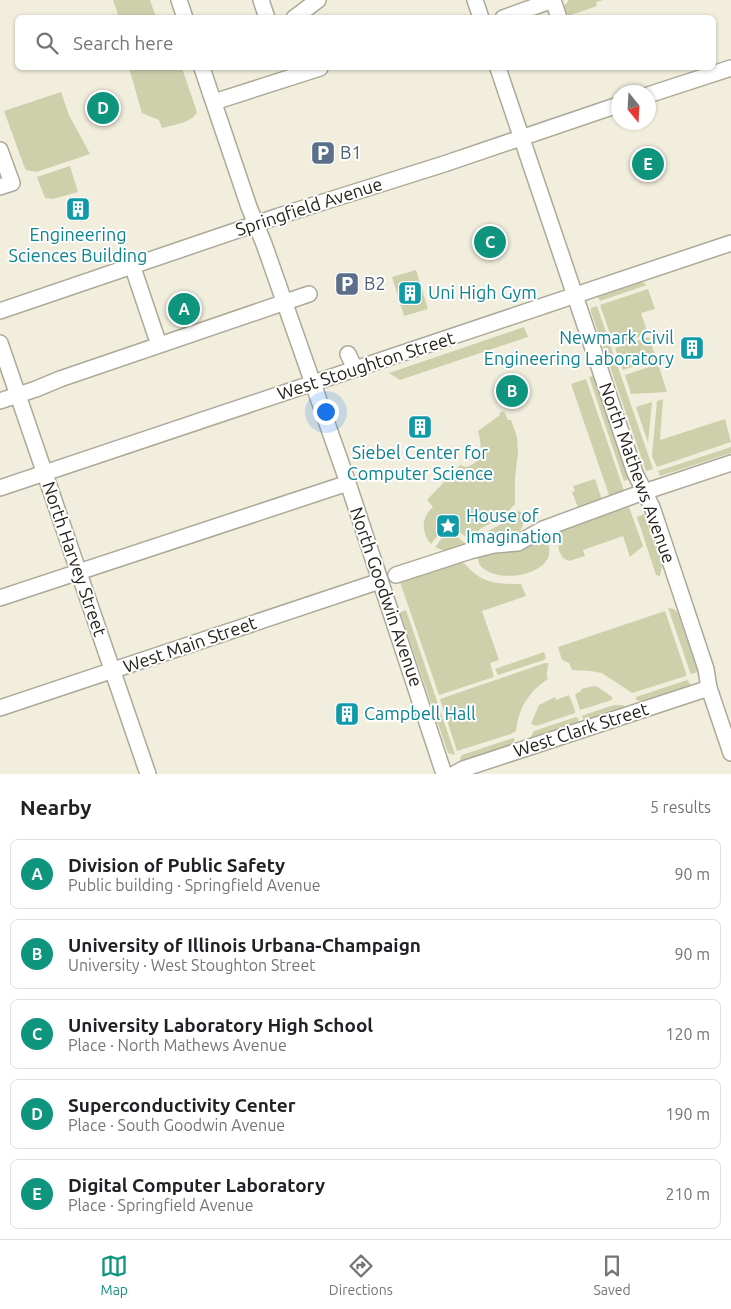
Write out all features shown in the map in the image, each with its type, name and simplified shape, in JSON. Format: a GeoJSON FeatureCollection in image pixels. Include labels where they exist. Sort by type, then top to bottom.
{"type":"FeatureCollection","features":[{"type":"Feature","properties":{"kind":"street"},"geometry":{"type":"LineString","coordinates":[[179,0],[184,15]]}},
{"type":"Feature","properties":{"kind":"street"},"geometry":{"type":"LineString","coordinates":[[261,0],[266,15]]}},
{"type":"Feature","properties":{"kind":"street"},"geometry":{"type":"LineString","coordinates":[[298,15],[318,0]]}},
{"type":"Feature","properties":{"kind":"street"},"geometry":{"type":"LineString","coordinates":[[476,0],[480,15]]}},
{"type":"Feature","properties":{"kind":"street"},"geometry":{"type":"LineString","coordinates":[[511,15],[553,0],[558,15]]}},
{"type":"Feature","properties":{"kind":"street"},"geometry":{"type":"LineString","coordinates":[[656,92],[731,68]]}},
{"type":"Feature","properties":{"kind":"street","name":"North Goodwin Avenue"},"geometry":{"type":"LineString","coordinates":[[203,70],[348,483],[444,774]]}},
{"type":"Feature","properties":{"kind":"street"},"geometry":{"type":"LineString","coordinates":[[214,102],[314,70]]}},
{"type":"Feature","properties":{"kind":"street","name":"North Mathews Avenue"},"geometry":{"type":"LineString","coordinates":[[499,70],[635,473],[652,507],[706,668],[709,688],[728,734],[731,753]]}},
{"type":"Feature","properties":{"kind":"street","name":"Springfield Avenue"},"geometry":{"type":"LineString","coordinates":[[1,306],[444,164],[611,107]]}},
{"type":"Feature","properties":{"kind":"street"},"geometry":{"type":"LineString","coordinates":[[0,150],[12,184],[0,187]]}},
{"type":"Feature","properties":{"kind":"street","name":"West Stoughton Street"},"geometry":{"type":"LineString","coordinates":[[0,488],[731,243]]}},
{"type":"Feature","properties":{"kind":"street"},"geometry":{"type":"LineString","coordinates":[[132,265],[159,345]]}},
{"type":"Feature","properties":{"kind":"street"},"geometry":{"type":"LineString","coordinates":[[0,401],[309,294]]}},
{"type":"Feature","properties":{"kind":"street","name":"North Harvey Street"},"geometry":{"type":"LineString","coordinates":[[0,344],[112,671],[143,773]]}},
{"type":"Feature","properties":{"kind":"street"},"geometry":{"type":"LineString","coordinates":[[348,354],[354,369]]}},
{"type":"Feature","properties":{"kind":"street"},"geometry":{"type":"LineString","coordinates":[[396,575],[470,551],[494,545],[518,543],[543,529],[731,463]]}},
{"type":"Feature","properties":{"kind":"street"},"geometry":{"type":"LineString","coordinates":[[0,598],[348,483]]}},
{"type":"Feature","properties":{"kind":"street","name":"West Main Street"},"geometry":{"type":"LineString","coordinates":[[0,708],[380,581]]}},
{"type":"Feature","properties":{"kind":"street","name":"West Clark Street"},"geometry":{"type":"LineString","coordinates":[[454,774],[709,688]]}},
{"type":"Feature","properties":{"kind":"green space"},"geometry":{"type":"Polygon","coordinates":[[[113,0],[150,0],[155,15],[118,15],[113,0]]]}},
{"type":"Feature","properties":{"kind":"green space"},"geometry":{"type":"Polygon","coordinates":[[[569,0],[603,0],[596,2],[597,6],[571,15],[568,15],[564,6],[569,0]]]}},
{"type":"Feature","properties":{"kind":"green space"},"geometry":{"type":"Polygon","coordinates":[[[130,70],[183,70],[197,112],[195,116],[182,123],[162,128],[159,120],[142,113],[130,70]]]}},
{"type":"Feature","properties":{"kind":"green space"},"geometry":{"type":"Polygon","coordinates":[[[61,92],[69,115],[90,154],[36,172],[26,170],[4,111],[61,92]]]}},
{"type":"Feature","properties":{"kind":"green space"},"geometry":{"type":"Polygon","coordinates":[[[70,166],[78,192],[53,199],[45,198],[37,177],[70,166]]]}},
{"type":"Feature","properties":{"kind":"green space","name":"Uni High Gym"},"geometry":{"type":"Polygon","coordinates":[[[416,270],[428,309],[404,316],[392,277],[416,270]]]}},
{"type":"Feature","properties":{"kind":"green space"},"geometry":{"type":"Polygon","coordinates":[[[642,282],[647,285],[600,301],[598,297],[642,282]]]}},
{"type":"Feature","properties":{"kind":"green space"},"geometry":{"type":"Polygon","coordinates":[[[648,289],[655,309],[641,313],[648,334],[614,345],[600,305],[648,289]]]}},
{"type":"Feature","properties":{"kind":"green space"},"geometry":{"type":"Polygon","coordinates":[[[597,306],[653,469],[646,471],[591,312],[591,308],[597,306]]]}},
{"type":"Feature","properties":{"kind":"green space"},"geometry":{"type":"Polygon","coordinates":[[[524,327],[528,337],[400,380],[389,373],[524,327]]]}},
{"type":"Feature","properties":{"kind":"green space"},"geometry":{"type":"Polygon","coordinates":[[[649,337],[656,359],[623,370],[615,348],[649,337]]]}},
{"type":"Feature","properties":{"kind":"green space"},"geometry":{"type":"Polygon","coordinates":[[[658,364],[667,392],[631,394],[625,375],[658,364]]]}},
{"type":"Feature","properties":{"kind":"green space"},"geometry":{"type":"Polygon","coordinates":[[[597,375],[632,478],[624,481],[589,377],[597,375]]]}},
{"type":"Feature","properties":{"kind":"green space"},"geometry":{"type":"Polygon","coordinates":[[[586,379],[624,491],[610,498],[571,384],[586,379]]]}},
{"type":"Feature","properties":{"kind":"green space"},"geometry":{"type":"Polygon","coordinates":[[[663,399],[660,440],[725,419],[731,442],[657,467],[652,456],[657,401],[663,399]]]}},
{"type":"Feature","properties":{"kind":"green space"},"geometry":{"type":"Polygon","coordinates":[[[652,402],[648,443],[636,407],[652,402]]]}},
{"type":"Feature","properties":{"kind":"green space"},"geometry":{"type":"Polygon","coordinates":[[[504,411],[508,420],[511,420],[517,437],[515,504],[503,517],[480,529],[469,540],[455,528],[452,520],[444,520],[441,525],[442,530],[431,544],[424,530],[424,520],[433,507],[427,500],[460,465],[466,467],[476,461],[481,447],[478,431],[504,411]]]}},
{"type":"Feature","properties":{"kind":"green space"},"geometry":{"type":"Polygon","coordinates":[[[731,447],[731,453],[660,476],[658,471],[731,447]]]}},
{"type":"Feature","properties":{"kind":"green space"},"geometry":{"type":"Polygon","coordinates":[[[595,479],[602,500],[579,510],[572,492],[575,491],[573,486],[595,479]]]}},
{"type":"Feature","properties":{"kind":"green space"},"geometry":{"type":"Polygon","coordinates":[[[629,507],[643,546],[630,557],[623,536],[583,550],[585,556],[569,561],[563,558],[559,551],[557,535],[560,531],[629,507]]]}},
{"type":"Feature","properties":{"kind":"green space"},"geometry":{"type":"Polygon","coordinates":[[[518,511],[523,513],[522,528],[519,532],[508,537],[488,539],[486,535],[488,531],[505,522],[518,511]]]}},
{"type":"Feature","properties":{"kind":"green space"},"geometry":{"type":"Polygon","coordinates":[[[644,514],[662,566],[660,576],[656,575],[637,517],[644,514]]]}},
{"type":"Feature","properties":{"kind":"green space"},"geometry":{"type":"Polygon","coordinates":[[[452,532],[466,544],[451,550],[435,547],[446,533],[452,532]]]}},
{"type":"Feature","properties":{"kind":"green space"},"geometry":{"type":"Polygon","coordinates":[[[540,539],[547,542],[549,553],[546,562],[537,569],[525,574],[499,575],[487,571],[479,564],[478,559],[480,555],[503,550],[521,551],[540,539]]]}},
{"type":"Feature","properties":{"kind":"green space"},"geometry":{"type":"Polygon","coordinates":[[[461,563],[484,579],[497,583],[521,584],[526,596],[482,611],[499,660],[490,663],[494,677],[439,695],[400,582],[461,563]]]}},
{"type":"Feature","properties":{"kind":"green space"},"geometry":{"type":"Polygon","coordinates":[[[668,608],[674,609],[678,613],[698,672],[691,674],[690,672],[668,608]]]}},
{"type":"Feature","properties":{"kind":"green space"},"geometry":{"type":"Polygon","coordinates":[[[406,610],[454,755],[448,753],[400,612],[406,610]]]}},
{"type":"Feature","properties":{"kind":"green space"},"geometry":{"type":"Polygon","coordinates":[[[665,611],[686,676],[632,693],[602,673],[572,670],[569,663],[562,660],[558,647],[665,611]]]}},
{"type":"Feature","properties":{"kind":"green space"},"geometry":{"type":"Polygon","coordinates":[[[544,652],[546,658],[544,660],[498,675],[495,669],[544,652]]]}},
{"type":"Feature","properties":{"kind":"green space"},"geometry":{"type":"Polygon","coordinates":[[[548,663],[548,679],[535,689],[526,701],[519,715],[516,731],[457,751],[440,699],[548,663]]]}},
{"type":"Feature","properties":{"kind":"green space"},"geometry":{"type":"Polygon","coordinates":[[[687,680],[692,689],[647,702],[636,700],[636,697],[687,680]]]}},
{"type":"Feature","properties":{"kind":"green space"},"geometry":{"type":"Polygon","coordinates":[[[593,686],[598,687],[612,697],[612,700],[580,710],[575,694],[581,691],[581,689],[593,686]]]}},
{"type":"Feature","properties":{"kind":"green space"},"geometry":{"type":"Polygon","coordinates":[[[569,695],[575,713],[536,726],[531,724],[539,705],[555,697],[556,700],[569,695]]]}},
{"type":"Feature","properties":{"kind":"green space"},"geometry":{"type":"Polygon","coordinates":[[[614,705],[624,705],[623,710],[585,724],[582,716],[614,705]]]}},
{"type":"Feature","properties":{"kind":"green space"},"geometry":{"type":"Polygon","coordinates":[[[576,717],[581,726],[533,741],[530,738],[534,731],[576,717]]]}},
{"type":"Feature","properties":{"kind":"green space"},"geometry":{"type":"Polygon","coordinates":[[[513,738],[515,740],[508,749],[462,765],[460,758],[462,755],[513,738]]]}},
{"type":"Feature","properties":{"kind":"place","name":"Superconductivity Center"},"geometry":{"type":"Point","coordinates":[103,108]}},
{"type":"Feature","properties":{"kind":"place","name":"B1"},"geometry":{"type":"Point","coordinates":[323,153]}},
{"type":"Feature","properties":{"kind":"place","name":"Digital Computer Laboratory"},"geometry":{"type":"Point","coordinates":[648,164]}},
{"type":"Feature","properties":{"kind":"place","name":"Engineering Sciences Building"},"geometry":{"type":"Point","coordinates":[78,209]}},
{"type":"Feature","properties":{"kind":"place","name":"University Laboratory High School"},"geometry":{"type":"Point","coordinates":[490,242]}},
{"type":"Feature","properties":{"kind":"place","name":"B2"},"geometry":{"type":"Point","coordinates":[347,284]}},
{"type":"Feature","properties":{"kind":"place","name":"Uni High Gym"},"geometry":{"type":"Point","coordinates":[410,293]}},
{"type":"Feature","properties":{"kind":"place","name":"Division of Public Safety"},"geometry":{"type":"Point","coordinates":[184,309]}},
{"type":"Feature","properties":{"kind":"place","name":"Newmark Civil Engineering Laboratory"},"geometry":{"type":"Point","coordinates":[692,348]}},
{"type":"Feature","properties":{"kind":"place","name":"University of Illinois Urbana-Champaign"},"geometry":{"type":"Point","coordinates":[512,391]}},
{"type":"Feature","properties":{"kind":"place","name":"Siebel Center for Computer Science"},"geometry":{"type":"Point","coordinates":[420,427]}},
{"type":"Feature","properties":{"kind":"place","name":"House of Imagination"},"geometry":{"type":"Point","coordinates":[448,526]}},
{"type":"Feature","properties":{"kind":"place","name":"Campbell Hall"},"geometry":{"type":"Point","coordinates":[347,714]}}]}
